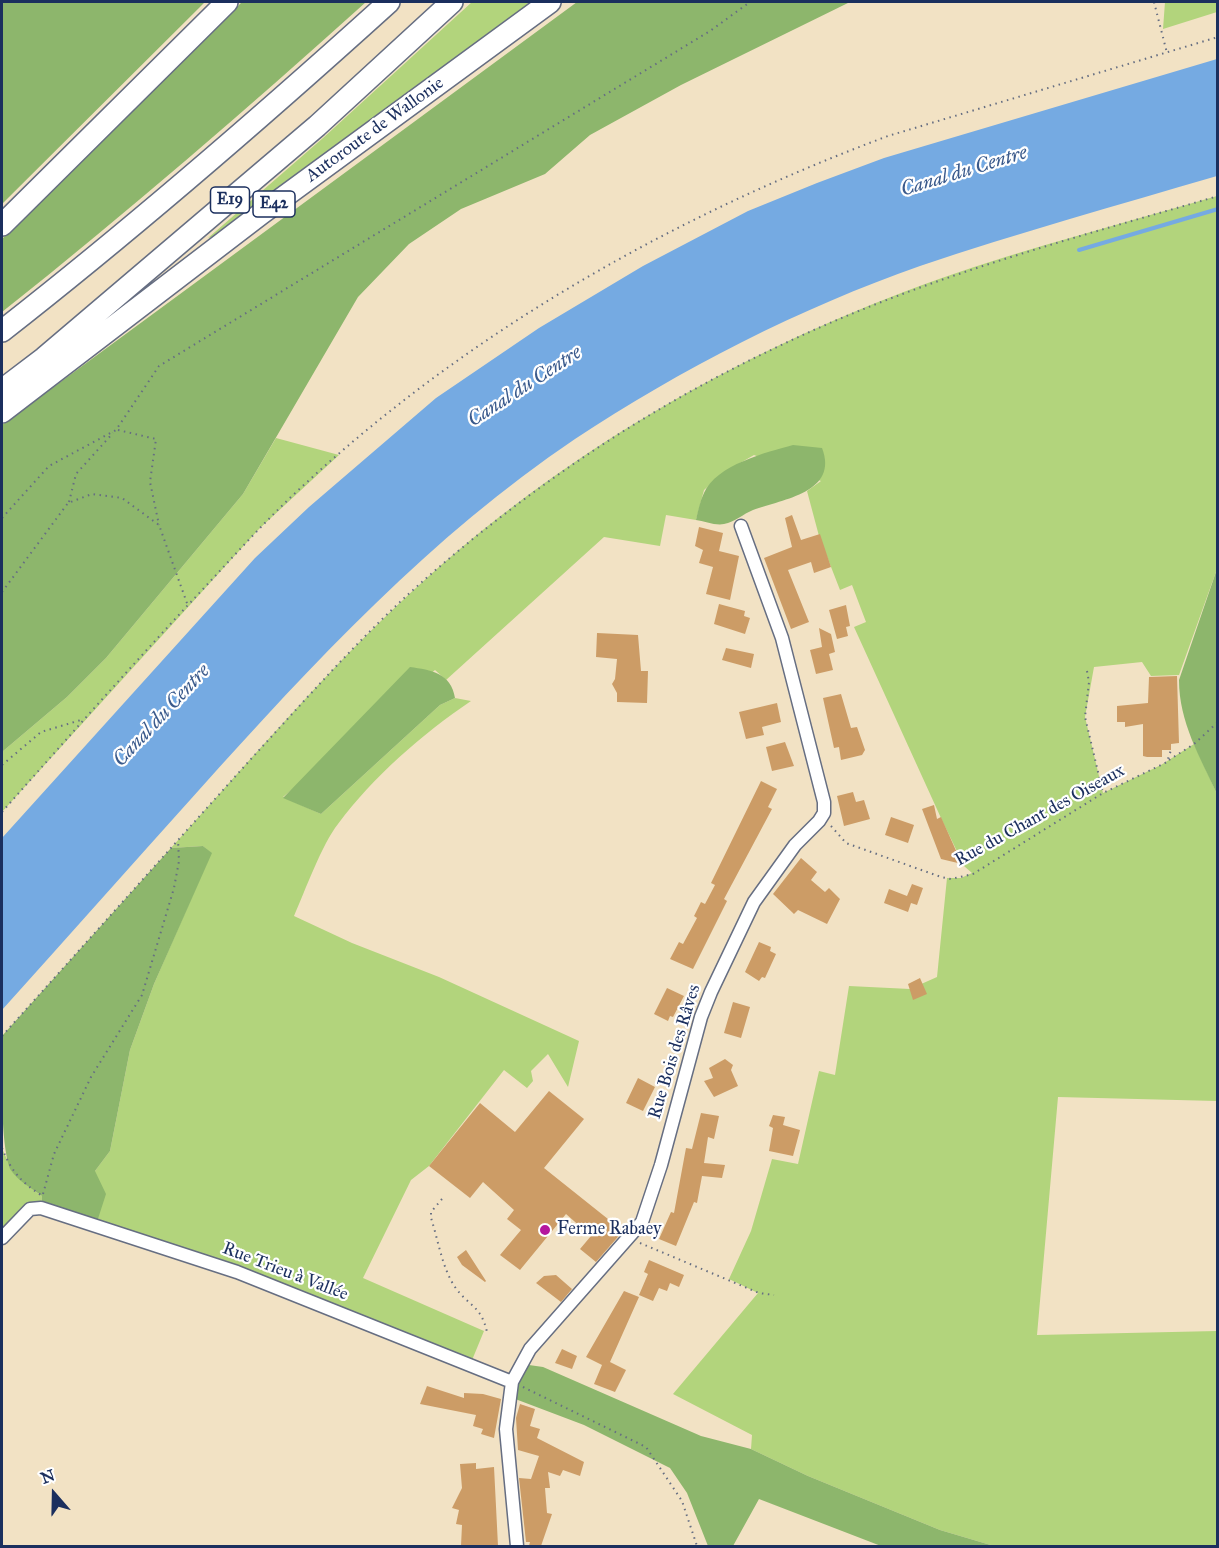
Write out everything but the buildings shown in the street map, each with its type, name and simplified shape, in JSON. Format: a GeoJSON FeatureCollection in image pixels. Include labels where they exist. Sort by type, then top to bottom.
{"type":"FeatureCollection","features":[{"type":"Feature","properties":{"kind":"highway"},"geometry":{"type":"LineString","coordinates":[[2,225],[227,2]]}},
{"type":"Feature","properties":{"kind":"highway","name":"E19"},"geometry":{"type":"LineString","coordinates":[[2,332],[155,208],[289,93],[389,2]]}},
{"type":"Feature","properties":{"kind":"highway","name":"E19"},"geometry":{"type":"LineString","coordinates":[[2,390],[52,351],[317,126],[452,2]]}},
{"type":"Feature","properties":{"kind":"highway","name":"Autoroute de Wallonie"},"geometry":{"type":"LineString","coordinates":[[2,412],[262,213],[550,2]]}},
{"type":"Feature","properties":{"kind":"street"},"geometry":{"type":"LineString","coordinates":[[741,526],[782,638],[824,802],[824,813]]}},
{"type":"Feature","properties":{"kind":"street","name":"Rue Bois des Râves"},"geometry":{"type":"LineString","coordinates":[[517,1546],[506,1429],[512,1382],[530,1349],[630,1238],[646,1211],[701,1017],[720,973],[742,924],[766,883],[824,813]]}},
{"type":"Feature","properties":{"kind":"street"},"geometry":{"type":"LineString","coordinates":[[2,1238],[30,1209],[42,1202]]}},
{"type":"Feature","properties":{"kind":"street","name":"Rue Trieu à Vallée"},"geometry":{"type":"LineString","coordinates":[[42,1202],[237,1272],[512,1382]]}},
{"type":"Feature","properties":{"kind":"path"},"geometry":{"type":"LineString","coordinates":[[2,592],[68,503],[76,474],[116,430],[159,366],[710,31],[750,2]]}},
{"type":"Feature","properties":{"kind":"path"},"geometry":{"type":"LineString","coordinates":[[1154,2],[1167,52]]}},
{"type":"Feature","properties":{"kind":"path"},"geometry":{"type":"LineString","coordinates":[[2,812],[259,529],[348,447],[488,340],[618,260],[726,204],[835,156],[888,136],[1218,37]]}},
{"type":"Feature","properties":{"kind":"path"},"geometry":{"type":"LineString","coordinates":[[2,1036],[344,658],[429,576],[521,502],[614,437],[677,399],[770,350],[889,297],[976,266],[1218,196]]}},
{"type":"Feature","properties":{"kind":"path"},"geometry":{"type":"LineString","coordinates":[[2,518],[49,466],[116,430],[156,439],[150,482],[159,525],[188,606]]}},
{"type":"Feature","properties":{"kind":"path"},"geometry":{"type":"LineString","coordinates":[[68,503],[92,494],[122,498],[159,525]]}},
{"type":"Feature","properties":{"kind":"path"},"geometry":{"type":"LineString","coordinates":[[1087,671],[1089,682],[1085,717],[1103,793]]}},
{"type":"Feature","properties":{"kind":"path"},"geometry":{"type":"LineString","coordinates":[[2,765],[41,732],[84,720]]}},
{"type":"Feature","properties":{"kind":"path","name":"Rue du Chant des Oiseaux"},"geometry":{"type":"LineString","coordinates":[[824,813],[836,833],[846,843],[951,879],[973,874],[1103,793],[1167,762],[1194,744],[1218,722]]}},
{"type":"Feature","properties":{"kind":"path"},"geometry":{"type":"LineString","coordinates":[[1167,762],[1171,750]]}},
{"type":"Feature","properties":{"kind":"path"},"geometry":{"type":"LineString","coordinates":[[42,1202],[54,1154],[91,1077],[142,995],[174,888],[179,861],[178,840]]}},
{"type":"Feature","properties":{"kind":"path"},"geometry":{"type":"LineString","coordinates":[[2,1148],[16,1175],[42,1202]]}},
{"type":"Feature","properties":{"kind":"path"},"geometry":{"type":"LineString","coordinates":[[442,1199],[431,1212],[431,1218],[449,1275],[455,1287],[484,1317],[487,1332]]}},
{"type":"Feature","properties":{"kind":"path"},"geometry":{"type":"LineString","coordinates":[[630,1238],[759,1293],[774,1295]]}},
{"type":"Feature","properties":{"kind":"path"},"geometry":{"type":"LineString","coordinates":[[512,1382],[646,1447],[682,1501],[697,1546]]}},
{"type":"Feature","properties":{"kind":"green space"},"geometry":{"type":"Polygon","coordinates":[[[2,2],[205,2],[2,204],[2,2]]]}},
{"type":"Feature","properties":{"kind":"green space"},"geometry":{"type":"Polygon","coordinates":[[[242,2],[366,2],[186,160],[2,312],[2,239],[242,2]]]}},
{"type":"Feature","properties":{"kind":"green space"},"geometry":{"type":"Polygon","coordinates":[[[472,2],[527,2],[529,5],[218,235],[208,238],[323,138],[472,2]]]}},
{"type":"Feature","properties":{"kind":"green space"},"geometry":{"type":"Polygon","coordinates":[[[577,2],[850,2],[681,85],[590,135],[545,174],[461,209],[409,244],[358,297],[243,494],[106,658],[67,697],[2,752],[2,425],[577,2]]]}},
{"type":"Feature","properties":{"kind":"green space"},"geometry":{"type":"Polygon","coordinates":[[[1165,2],[1217,2],[1217,12],[1163,29],[1165,2]]]}},
{"type":"Feature","properties":{"kind":"green space"},"geometry":{"type":"Polygon","coordinates":[[[1217,196],[1217,569],[1179,675],[1151,676],[1142,662],[1094,667],[1085,717],[1103,793],[1161,765],[1194,744],[1217,794],[1217,1101],[1058,1097],[1037,1335],[1217,1331],[1217,1546],[994,1546],[940,1530],[808,1476],[751,1449],[752,1435],[673,1394],[758,1293],[729,1279],[751,1231],[772,1159],[798,1164],[819,1071],[835,1075],[849,986],[910,989],[937,977],[947,878],[961,878],[972,873],[964,866],[854,627],[866,622],[852,585],[840,590],[819,536],[807,491],[821,481],[754,455],[723,473],[704,490],[696,520],[666,515],[660,546],[604,537],[446,680],[435,670],[283,797],[321,814],[440,705],[455,698],[471,701],[399,757],[352,806],[326,843],[294,916],[352,943],[439,977],[579,1041],[568,1087],[548,1054],[531,1071],[533,1081],[527,1088],[504,1070],[429,1166],[411,1180],[363,1278],[484,1331],[470,1365],[96,1225],[95,1171],[110,1151],[130,1050],[154,984],[211,853],[203,846],[171,848],[360,641],[428,577],[484,529],[543,484],[605,442],[669,403],[735,367],[870,305],[939,279],[1043,246],[1217,196]]]}},
{"type":"Feature","properties":{"kind":"green space"},"geometry":{"type":"Polygon","coordinates":[[[276,438],[339,455],[259,529],[2,812],[2,752],[67,697],[106,658],[243,494],[276,438]]]}},
{"type":"Feature","properties":{"kind":"green space"},"geometry":{"type":"Polygon","coordinates":[[[793,445],[822,448],[825,463],[823,475],[816,484],[793,497],[753,510],[728,523],[717,524],[696,520],[704,493],[719,475],[743,461],[793,445]]]}},
{"type":"Feature","properties":{"kind":"green space"},"geometry":{"type":"Polygon","coordinates":[[[1217,569],[1217,794],[1187,725],[1179,680],[1217,569]]]}},
{"type":"Feature","properties":{"kind":"green space"},"geometry":{"type":"Polygon","coordinates":[[[410,667],[439,674],[445,678],[455,698],[440,705],[321,814],[283,798],[410,667]]]}},
{"type":"Feature","properties":{"kind":"green space"},"geometry":{"type":"Polygon","coordinates":[[[203,846],[212,853],[154,984],[130,1050],[110,1151],[95,1171],[106,1194],[96,1225],[41,1208],[42,1196],[13,1173],[7,1157],[2,1105],[2,1036],[171,848],[203,846]]]}},
{"type":"Feature","properties":{"kind":"green space"},"geometry":{"type":"Polygon","coordinates":[[[2,1148],[18,1175],[42,1196],[41,1208],[2,1238],[2,1148]]]}},
{"type":"Feature","properties":{"kind":"green space"},"geometry":{"type":"Polygon","coordinates":[[[522,1364],[543,1367],[701,1436],[751,1449],[808,1476],[940,1530],[994,1546],[881,1546],[759,1499],[733,1546],[708,1546],[687,1493],[670,1468],[584,1425],[510,1397],[522,1364]]]}},
{"type":"Feature","properties":{"kind":"water","name":"Canal du Centre"},"geometry":{"type":"Polygon","coordinates":[[[1217,59],[1217,176],[957,254],[876,282],[831,301],[742,342],[656,389],[575,439],[522,477],[423,559],[331,648],[242,742],[2,1010],[2,838],[255,558],[309,507],[436,398],[539,328],[643,266],[748,211],[884,158],[1217,59]]]}},
{"type":"Feature","properties":{"kind":"waterway"},"geometry":{"type":"LineString","coordinates":[[1079,250],[1218,209]]}},
{"type":"Feature","properties":{"kind":"place","name":"Ferme Rabaey"},"geometry":{"type":"Point","coordinates":[545,1230]}}]}
